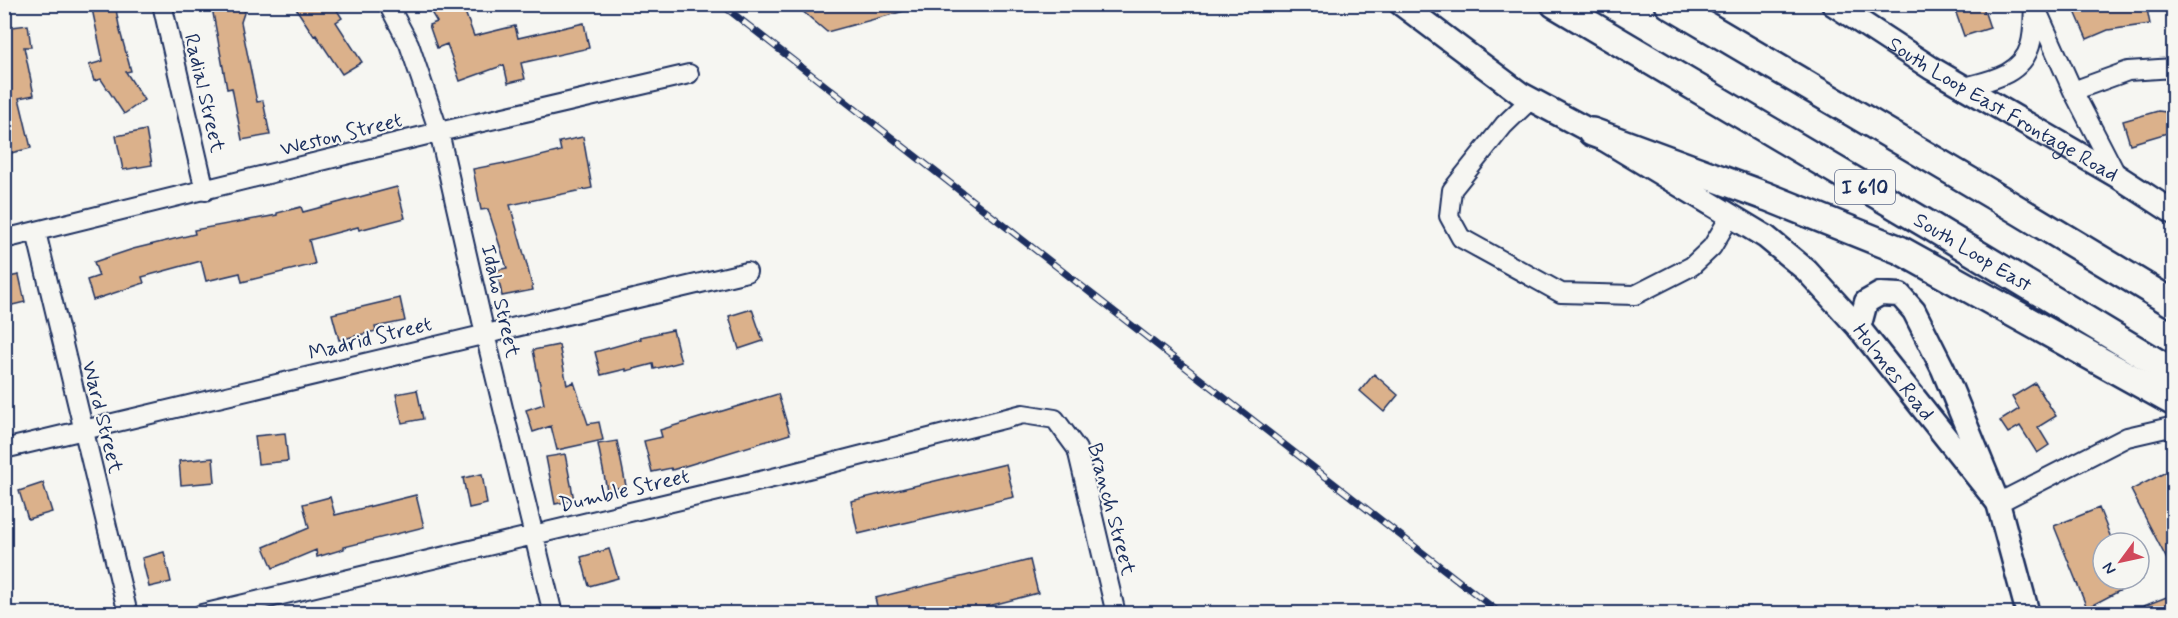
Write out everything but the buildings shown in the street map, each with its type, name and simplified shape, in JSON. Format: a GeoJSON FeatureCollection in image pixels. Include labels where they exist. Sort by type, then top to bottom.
{"type":"FeatureCollection","features":[{"type":"Feature","properties":{"kind":"highway","name":"South Loop East"},"geometry":{"type":"LineString","coordinates":[[1555,4],[2174,373]]}},
{"type":"Feature","properties":{"kind":"highway","name":"I 610"},"geometry":{"type":"LineString","coordinates":[[1669,4],[2174,304]]}},
{"type":"Feature","properties":{"kind":"highway"},"geometry":{"type":"LineString","coordinates":[[1592,132],[1767,197],[1900,250],[2174,402]]}},
{"type":"Feature","properties":{"kind":"main road"},"geometry":{"type":"LineString","coordinates":[[1401,4],[1521,94],[1592,132],[1766,237],[1806,270],[1859,328]]}},
{"type":"Feature","properties":{"kind":"main road","name":"South Loop East Frontage Road"},"geometry":{"type":"LineString","coordinates":[[1833,4],[1858,12],[1965,87],[2117,176],[2174,213]]}},
{"type":"Feature","properties":{"kind":"main road","name":"Holmes Road"},"geometry":{"type":"LineString","coordinates":[[1998,503],[1859,328],[1866,302],[1881,294],[1900,295],[1914,311],[1943,369],[1998,503],[2028,614]]}},
{"type":"Feature","properties":{"kind":"street","name":"Radial Street"},"geometry":{"type":"LineString","coordinates":[[162,4],[206,191]]}},
{"type":"Feature","properties":{"kind":"street","name":"Idaho Street"},"geometry":{"type":"LineString","coordinates":[[388,4],[408,44],[439,132],[485,334],[536,534],[553,614]]}},
{"type":"Feature","properties":{"kind":"street"},"geometry":{"type":"LineString","coordinates":[[1965,87],[1998,78],[2016,69],[2030,46],[2034,5]]}},
{"type":"Feature","properties":{"kind":"street"},"geometry":{"type":"LineString","coordinates":[[2034,5],[2073,91],[2117,176]]}},
{"type":"Feature","properties":{"kind":"street"},"geometry":{"type":"LineString","coordinates":[[2073,91],[2128,71],[2174,68]]}},
{"type":"Feature","properties":{"kind":"street","name":"Weston Street"},"geometry":{"type":"LineString","coordinates":[[4,239],[439,132],[689,74]]}},
{"type":"Feature","properties":{"kind":"street"},"geometry":{"type":"LineString","coordinates":[[1531,99],[1504,125],[1452,190],[1449,216],[1461,238],[1561,293],[1635,296],[1692,266],[1712,247],[1731,215]]}},
{"type":"Feature","properties":{"kind":"street","name":"Ward Street"},"geometry":{"type":"LineString","coordinates":[[36,232],[128,614]]}},
{"type":"Feature","properties":{"kind":"street","name":"Madrid Street"},"geometry":{"type":"LineString","coordinates":[[4,449],[747,273]]}},
{"type":"Feature","properties":{"kind":"street","name":"Dumble Street"},"geometry":{"type":"LineString","coordinates":[[202,614],[792,473],[1023,414],[1055,419]]}},
{"type":"Feature","properties":{"kind":"street","name":"Branch Street"},"geometry":{"type":"LineString","coordinates":[[1055,419],[1077,448],[1116,614]]}},
{"type":"Feature","properties":{"kind":"street"},"geometry":{"type":"LineString","coordinates":[[1998,503],[2127,437],[2166,428],[2174,432]]}},
{"type":"Feature","properties":{"kind":"railway"},"geometry":{"type":"LineString","coordinates":[[721,4],[1501,614]]}}]}
